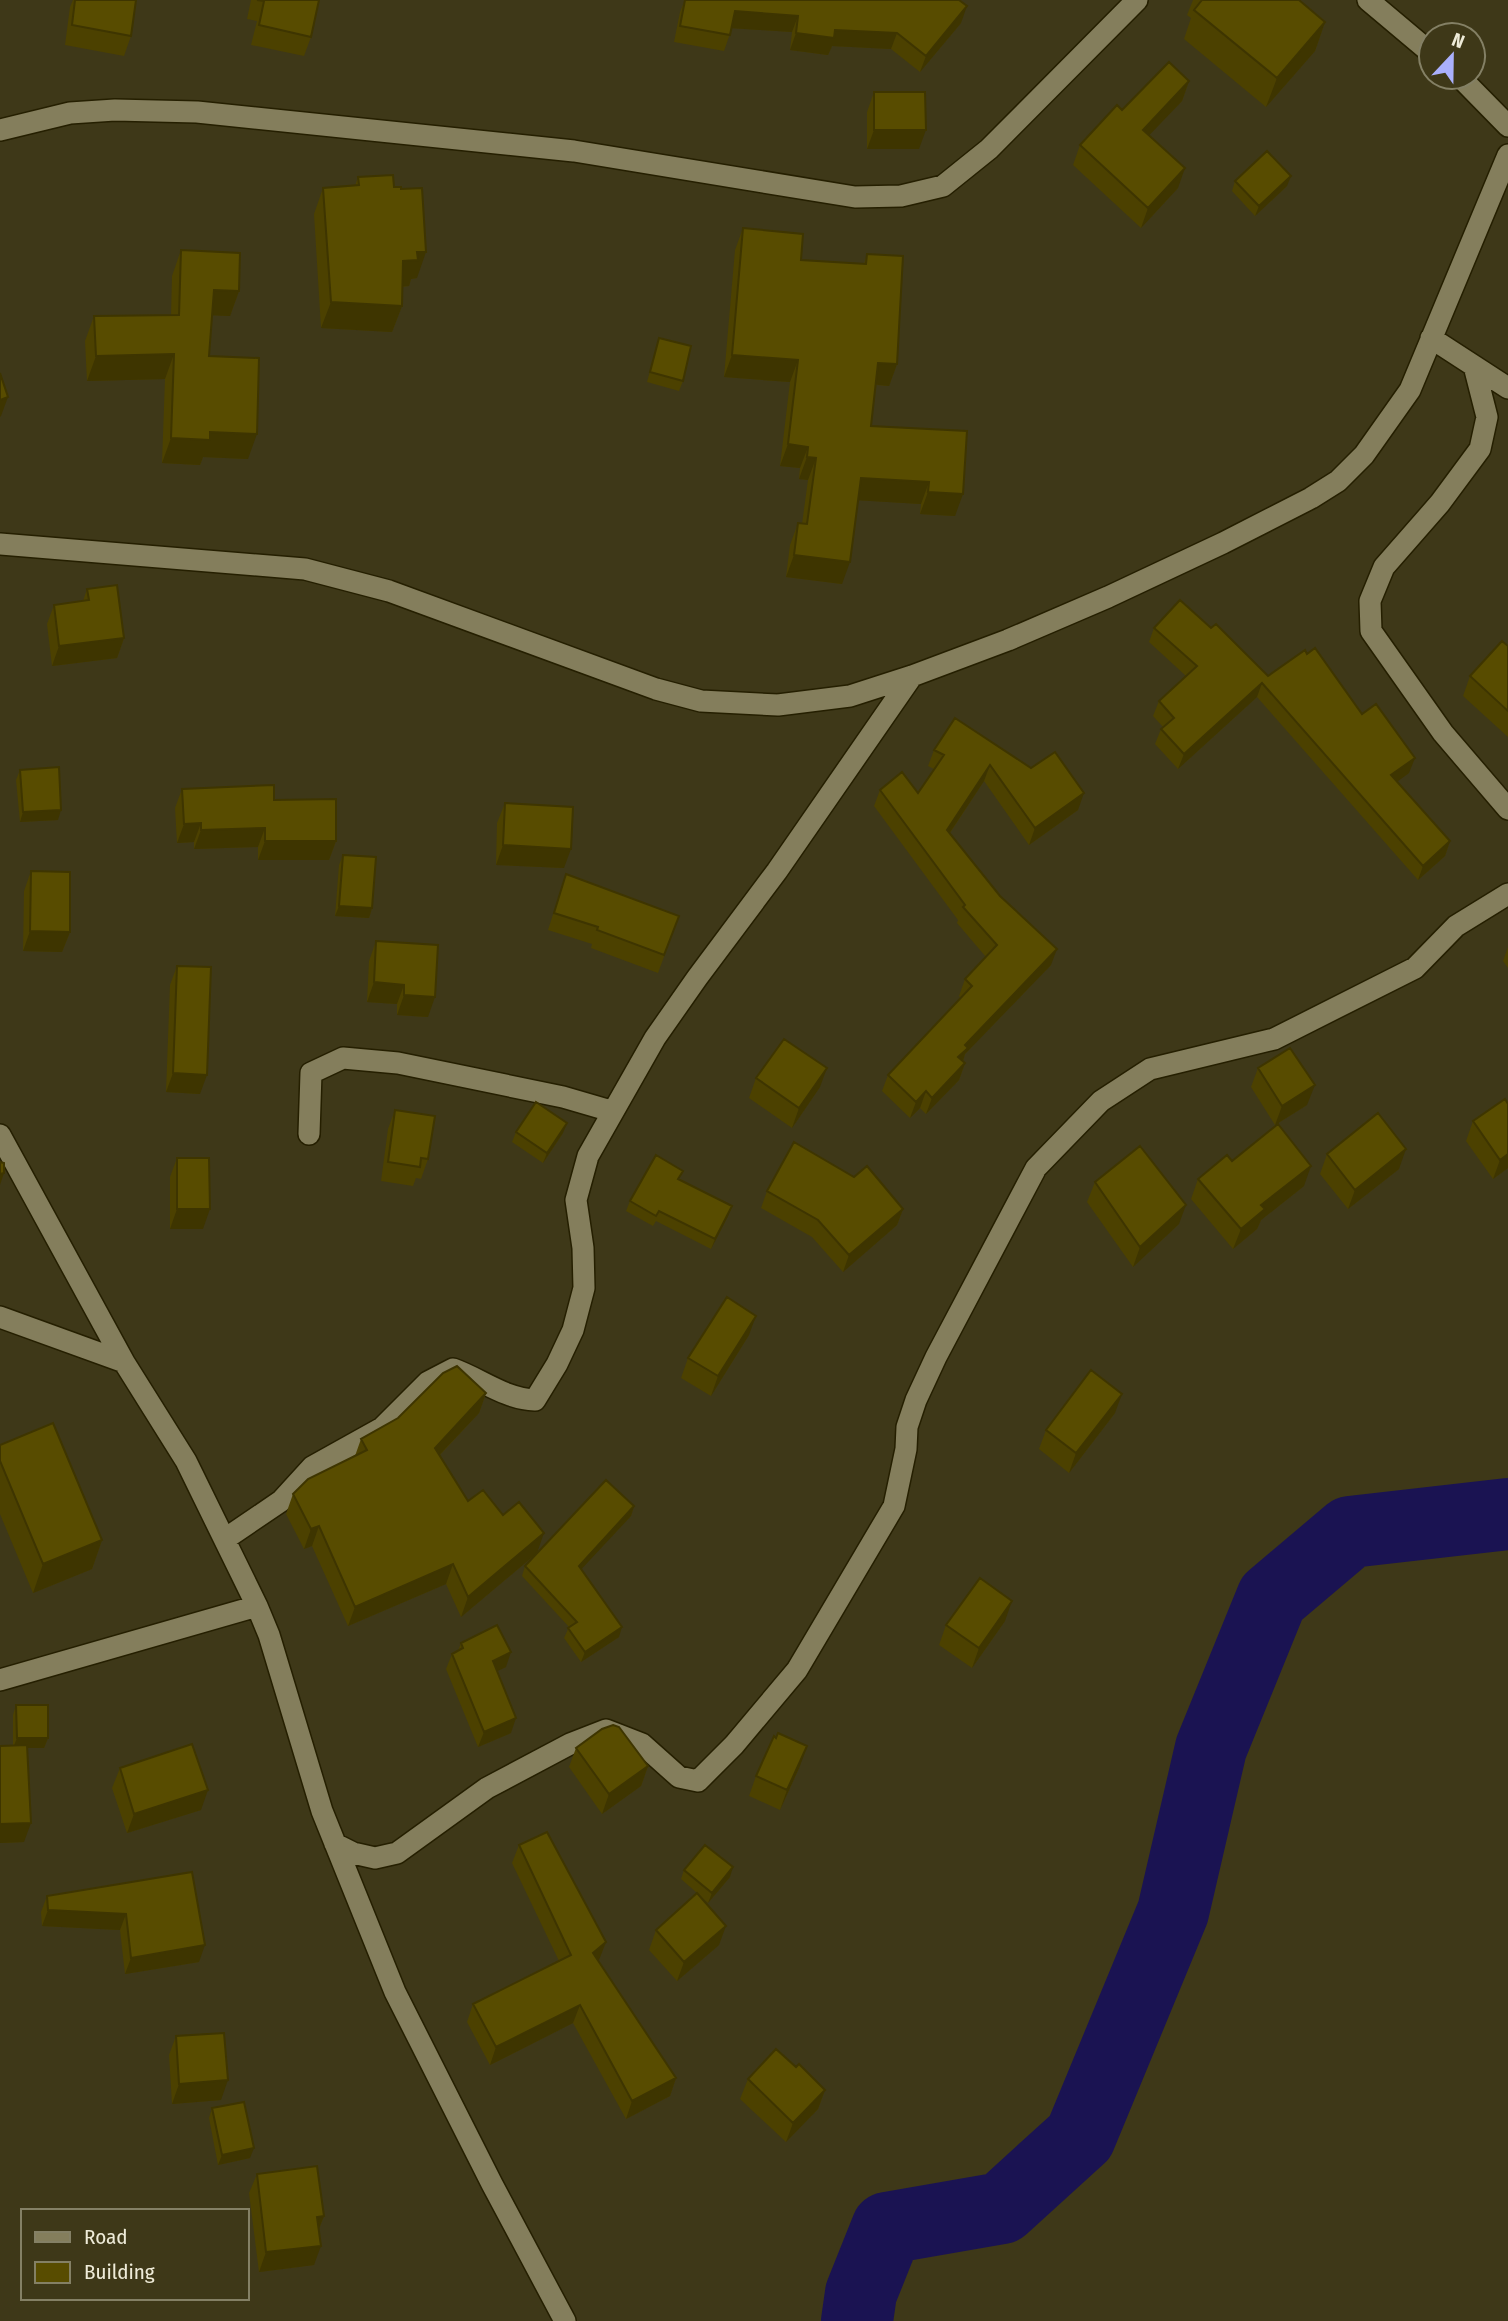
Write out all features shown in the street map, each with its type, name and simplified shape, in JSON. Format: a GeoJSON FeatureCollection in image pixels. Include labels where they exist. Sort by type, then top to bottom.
{"type":"FeatureCollection","features":[{"type":"Feature","properties":{"kind":"street"},"geometry":{"type":"LineString","coordinates":[[0,130],[70,113],[115,110],[197,112],[574,151],[855,197],[901,196],[943,187],[989,149],[1137,0]]}},
{"type":"Feature","properties":{"kind":"street"},"geometry":{"type":"LineString","coordinates":[[1368,0],[1417,41]]}},
{"type":"Feature","properties":{"kind":"street"},"geometry":{"type":"LineString","coordinates":[[1474,91],[1508,126]]}},
{"type":"Feature","properties":{"kind":"street"},"geometry":{"type":"LineString","coordinates":[[0,544],[305,569],[389,592],[656,689],[701,701],[778,705],[850,696],[912,676],[1008,639],[1120,591],[1223,543],[1311,498],[1338,481],[1364,455],[1410,390],[1508,155]]}},
{"type":"Feature","properties":{"kind":"street"},"geometry":{"type":"LineString","coordinates":[[1431,338],[1508,388]]}},
{"type":"Feature","properties":{"kind":"street"},"geometry":{"type":"LineString","coordinates":[[1474,366],[1487,417],[1480,449],[1440,503],[1384,567],[1370,601],[1371,631],[1443,733],[1508,809]]}},
{"type":"Feature","properties":{"kind":"street"},"geometry":{"type":"LineString","coordinates":[[225,1539],[281,1501],[312,1467],[382,1428],[428,1382],[453,1369],[478,1378],[500,1392],[535,1400],[558,1364],[573,1329],[583,1288],[583,1248],[576,1200],[588,1156],[611,1111],[669,1018],[777,871],[912,676]]}},
{"type":"Feature","properties":{"kind":"street"},"geometry":{"type":"LineString","coordinates":[[335,1844],[353,1853],[375,1858],[397,1853],[487,1788],[570,1744],[606,1730],[642,1744],[678,1777],[698,1781],[734,1745],[797,1670],[872,1547],[894,1506],[906,1449],[907,1427],[916,1400],[1036,1168],[1101,1101],[1150,1069],[1274,1039],[1415,968],[1457,926],[1508,894]]}},
{"type":"Feature","properties":{"kind":"street"},"geometry":{"type":"LineString","coordinates":[[309,1134],[311,1073],[342,1058],[398,1063],[563,1097],[611,1111]]}},
{"type":"Feature","properties":{"kind":"street"},"geometry":{"type":"LineString","coordinates":[[0,1135],[124,1362],[186,1461],[257,1606],[269,1635],[322,1811],[395,1992],[565,2321]]}},
{"type":"Feature","properties":{"kind":"street"},"geometry":{"type":"LineString","coordinates":[[0,1317],[124,1362]]}},
{"type":"Feature","properties":{"kind":"street"},"geometry":{"type":"LineString","coordinates":[[0,1680],[257,1606]]}},
{"type":"Feature","properties":{"kind":"building"},"geometry":{"type":"Polygon","coordinates":[[[75,0],[136,0],[131,36],[72,25],[75,0]]]}},
{"type":"Feature","properties":{"kind":"building"},"geometry":{"type":"Polygon","coordinates":[[[257,0],[319,0],[311,37],[259,25],[264,1],[257,0]]]}},
{"type":"Feature","properties":{"kind":"building"},"geometry":{"type":"Polygon","coordinates":[[[685,0],[959,0],[967,6],[926,56],[897,33],[835,30],[834,38],[796,33],[798,16],[735,11],[730,35],[680,26],[685,0]]]}},
{"type":"Feature","properties":{"kind":"building"},"geometry":{"type":"Polygon","coordinates":[[[1202,0],[1299,0],[1325,22],[1277,78],[1194,10],[1202,0]]]}},
{"type":"Feature","properties":{"kind":"building"},"geometry":{"type":"Polygon","coordinates":[[[1169,62],[1189,81],[1143,130],[1185,168],[1148,208],[1080,145],[1117,105],[1122,110],[1169,62]]]}},
{"type":"Feature","properties":{"kind":"building"},"geometry":{"type":"Polygon","coordinates":[[[874,92],[925,92],[926,130],[874,130],[874,92]]]}},
{"type":"Feature","properties":{"kind":"building"},"geometry":{"type":"Polygon","coordinates":[[[1267,151],[1291,176],[1259,206],[1235,181],[1267,151]]]}},
{"type":"Feature","properties":{"kind":"building"},"geometry":{"type":"Polygon","coordinates":[[[393,175],[394,187],[422,188],[426,252],[417,252],[418,260],[403,261],[402,306],[331,302],[323,188],[359,185],[358,177],[393,175]]]}},
{"type":"Feature","properties":{"kind":"building"},"geometry":{"type":"Polygon","coordinates":[[[743,228],[803,234],[801,260],[866,264],[867,254],[903,256],[897,364],[878,363],[871,426],[967,431],[963,494],[928,492],[929,482],[861,478],[850,562],[794,555],[798,523],[807,524],[816,458],[807,457],[808,447],[788,444],[798,360],[732,355],[743,228]]]}},
{"type":"Feature","properties":{"kind":"building"},"geometry":{"type":"Polygon","coordinates":[[[181,250],[240,253],[239,291],[214,290],[209,356],[259,358],[257,434],[210,432],[210,440],[171,438],[174,354],[96,356],[94,316],[179,315],[181,250]]]}},
{"type":"Feature","properties":{"kind":"building"},"geometry":{"type":"Polygon","coordinates":[[[659,338],[691,346],[683,381],[650,372],[659,338]]]}},
{"type":"Feature","properties":{"kind":"building"},"geometry":{"type":"Polygon","coordinates":[[[0,373],[8,397],[0,400],[0,373]]]}},
{"type":"Feature","properties":{"kind":"building"},"geometry":{"type":"Polygon","coordinates":[[[117,585],[124,638],[59,646],[54,605],[89,600],[87,589],[117,585]]]}},
{"type":"Feature","properties":{"kind":"building"},"geometry":{"type":"Polygon","coordinates":[[[1180,600],[1211,628],[1216,624],[1268,676],[1305,650],[1307,654],[1315,648],[1362,714],[1376,704],[1415,758],[1391,775],[1450,841],[1423,866],[1262,683],[1184,754],[1161,729],[1174,718],[1159,701],[1197,666],[1154,628],[1180,600]]]}},
{"type":"Feature","properties":{"kind":"building"},"geometry":{"type":"Polygon","coordinates":[[[1502,641],[1508,646],[1508,711],[1470,676],[1502,641]]]}},
{"type":"Feature","properties":{"kind":"building"},"geometry":{"type":"Polygon","coordinates":[[[955,718],[1031,768],[1055,752],[1084,793],[1035,828],[990,765],[947,830],[1000,896],[1057,949],[965,1045],[968,1048],[958,1057],[965,1063],[932,1098],[926,1091],[916,1102],[888,1075],[972,986],[965,979],[997,945],[963,907],[965,905],[880,790],[902,772],[918,793],[944,755],[934,750],[955,718]]]}},
{"type":"Feature","properties":{"kind":"building"},"geometry":{"type":"Polygon","coordinates":[[[59,767],[61,810],[23,812],[20,770],[59,767]]]}},
{"type":"Feature","properties":{"kind":"building"},"geometry":{"type":"Polygon","coordinates":[[[274,785],[274,800],[336,799],[336,841],[265,841],[265,828],[201,830],[201,823],[184,824],[182,789],[274,785]]]}},
{"type":"Feature","properties":{"kind":"building"},"geometry":{"type":"Polygon","coordinates":[[[505,803],[573,807],[571,849],[503,845],[505,803]]]}},
{"type":"Feature","properties":{"kind":"building"},"geometry":{"type":"Polygon","coordinates":[[[343,855],[376,857],[372,908],[339,906],[343,855]]]}},
{"type":"Feature","properties":{"kind":"building"},"geometry":{"type":"Polygon","coordinates":[[[31,871],[70,872],[70,932],[30,931],[31,871]]]}},
{"type":"Feature","properties":{"kind":"building"},"geometry":{"type":"Polygon","coordinates":[[[566,874],[679,916],[664,955],[597,930],[598,927],[554,913],[566,874]]]}},
{"type":"Feature","properties":{"kind":"building"},"geometry":{"type":"Polygon","coordinates":[[[376,941],[438,945],[435,997],[404,995],[404,985],[374,982],[376,941]]]}},
{"type":"Feature","properties":{"kind":"building"},"geometry":{"type":"Polygon","coordinates":[[[177,966],[211,967],[207,1075],[173,1073],[177,966]]]}},
{"type":"Feature","properties":{"kind":"building"},"geometry":{"type":"Polygon","coordinates":[[[784,1039],[827,1068],[799,1108],[756,1078],[784,1039]]]}},
{"type":"Feature","properties":{"kind":"building"},"geometry":{"type":"Polygon","coordinates":[[[1290,1048],[1315,1085],[1282,1106],[1258,1068],[1290,1048]]]}},
{"type":"Feature","properties":{"kind":"building"},"geometry":{"type":"Polygon","coordinates":[[[1505,1099],[1508,1104],[1508,1154],[1500,1160],[1473,1121],[1505,1099]]]}},
{"type":"Feature","properties":{"kind":"building"},"geometry":{"type":"Polygon","coordinates":[[[536,1102],[567,1123],[547,1153],[516,1132],[536,1102]]]}},
{"type":"Feature","properties":{"kind":"building"},"geometry":{"type":"Polygon","coordinates":[[[395,1110],[435,1116],[428,1159],[421,1158],[420,1167],[388,1162],[395,1110]]]}},
{"type":"Feature","properties":{"kind":"building"},"geometry":{"type":"Polygon","coordinates":[[[1378,1113],[1406,1149],[1355,1190],[1327,1154],[1378,1113]]]}},
{"type":"Feature","properties":{"kind":"building"},"geometry":{"type":"Polygon","coordinates":[[[1278,1124],[1311,1166],[1261,1205],[1265,1209],[1241,1229],[1198,1179],[1227,1155],[1232,1161],[1278,1124]]]}},
{"type":"Feature","properties":{"kind":"building"},"geometry":{"type":"Polygon","coordinates":[[[794,1142],[854,1177],[867,1166],[903,1209],[849,1255],[818,1220],[767,1191],[794,1142]]]}},
{"type":"Feature","properties":{"kind":"building"},"geometry":{"type":"Polygon","coordinates":[[[1140,1146],[1186,1205],[1140,1247],[1095,1182],[1140,1146]]]}},
{"type":"Feature","properties":{"kind":"building"},"geometry":{"type":"Polygon","coordinates":[[[656,1155],[683,1171],[678,1179],[732,1206],[715,1239],[659,1211],[656,1216],[630,1201],[656,1155]]]}},
{"type":"Feature","properties":{"kind":"building"},"geometry":{"type":"Polygon","coordinates":[[[177,1158],[209,1158],[210,1209],[177,1209],[177,1158]]]}},
{"type":"Feature","properties":{"kind":"building"},"geometry":{"type":"Polygon","coordinates":[[[0,1162],[4,1163],[4,1173],[0,1174],[0,1162]]]}},
{"type":"Feature","properties":{"kind":"building"},"geometry":{"type":"Polygon","coordinates":[[[727,1297],[756,1316],[718,1376],[688,1358],[727,1297]]]}},
{"type":"Feature","properties":{"kind":"building"},"geometry":{"type":"Polygon","coordinates":[[[457,1366],[486,1393],[435,1448],[468,1501],[483,1490],[503,1515],[519,1502],[544,1533],[468,1597],[453,1564],[355,1607],[319,1526],[311,1529],[293,1494],[308,1479],[367,1450],[361,1439],[398,1418],[443,1373],[457,1366]]]}},
{"type":"Feature","properties":{"kind":"building"},"geometry":{"type":"Polygon","coordinates":[[[1091,1370],[1122,1394],[1076,1453],[1046,1430],[1091,1370]]]}},
{"type":"Feature","properties":{"kind":"building"},"geometry":{"type":"Polygon","coordinates":[[[53,1423],[102,1540],[43,1564],[0,1461],[0,1445],[53,1423]]]}},
{"type":"Feature","properties":{"kind":"building"},"geometry":{"type":"Polygon","coordinates":[[[606,1480],[634,1506],[579,1566],[622,1627],[585,1652],[568,1628],[577,1622],[525,1566],[606,1480]]]}},
{"type":"Feature","properties":{"kind":"building"},"geometry":{"type":"Polygon","coordinates":[[[980,1578],[1012,1601],[979,1648],[946,1625],[980,1578]]]}},
{"type":"Feature","properties":{"kind":"building"},"geometry":{"type":"Polygon","coordinates":[[[497,1625],[511,1652],[493,1661],[516,1718],[484,1732],[452,1654],[463,1648],[461,1643],[497,1625]]]}},
{"type":"Feature","properties":{"kind":"building"},"geometry":{"type":"Polygon","coordinates":[[[16,1705],[48,1705],[48,1738],[17,1738],[16,1705]]]}},
{"type":"Feature","properties":{"kind":"building"},"geometry":{"type":"Polygon","coordinates":[[[613,1725],[619,1727],[648,1766],[609,1794],[576,1748],[602,1729],[613,1725]]]}},
{"type":"Feature","properties":{"kind":"building"},"geometry":{"type":"Polygon","coordinates":[[[778,1733],[807,1746],[787,1790],[756,1776],[774,1736],[776,1738],[778,1733]]]}},
{"type":"Feature","properties":{"kind":"building"},"geometry":{"type":"Polygon","coordinates":[[[192,1744],[208,1790],[134,1814],[120,1768],[192,1744]]]}},
{"type":"Feature","properties":{"kind":"building"},"geometry":{"type":"Polygon","coordinates":[[[27,1745],[31,1823],[0,1824],[0,1746],[27,1745]]]}},
{"type":"Feature","properties":{"kind":"building"},"geometry":{"type":"Polygon","coordinates":[[[547,1832],[606,1942],[593,1953],[676,2078],[632,2101],[580,2005],[496,2047],[473,2004],[571,1955],[519,1845],[547,1832]]]}},
{"type":"Feature","properties":{"kind":"building"},"geometry":{"type":"Polygon","coordinates":[[[705,1845],[733,1867],[712,1893],[684,1870],[705,1845]]]}},
{"type":"Feature","properties":{"kind":"building"},"geometry":{"type":"Polygon","coordinates":[[[192,1872],[205,1945],[131,1958],[126,1914],[48,1910],[47,1896],[192,1872]]]}},
{"type":"Feature","properties":{"kind":"building"},"geometry":{"type":"Polygon","coordinates":[[[697,1893],[726,1926],[684,1962],[656,1930],[697,1893]]]}},
{"type":"Feature","properties":{"kind":"building"},"geometry":{"type":"Polygon","coordinates":[[[224,2033],[228,2080],[179,2084],[176,2036],[224,2033]]]}},
{"type":"Feature","properties":{"kind":"building"},"geometry":{"type":"Polygon","coordinates":[[[776,2049],[796,2067],[799,2064],[825,2090],[793,2123],[748,2079],[776,2049]]]}},
{"type":"Feature","properties":{"kind":"building"},"geometry":{"type":"Polygon","coordinates":[[[244,2102],[254,2148],[222,2155],[212,2108],[244,2102]]]}},
{"type":"Feature","properties":{"kind":"building"},"geometry":{"type":"Polygon","coordinates":[[[317,2166],[324,2216],[317,2217],[321,2246],[266,2252],[257,2174],[317,2166]]]}},
{"type":"Feature","properties":{"kind":"waterway"},"geometry":{"type":"LineString","coordinates":[[857,2321],[861,2293],[887,2228],[1002,2208],[1080,2137],[1173,1912],[1211,1748],[1272,1598],[1350,1532],[1508,1514]]}}]}
